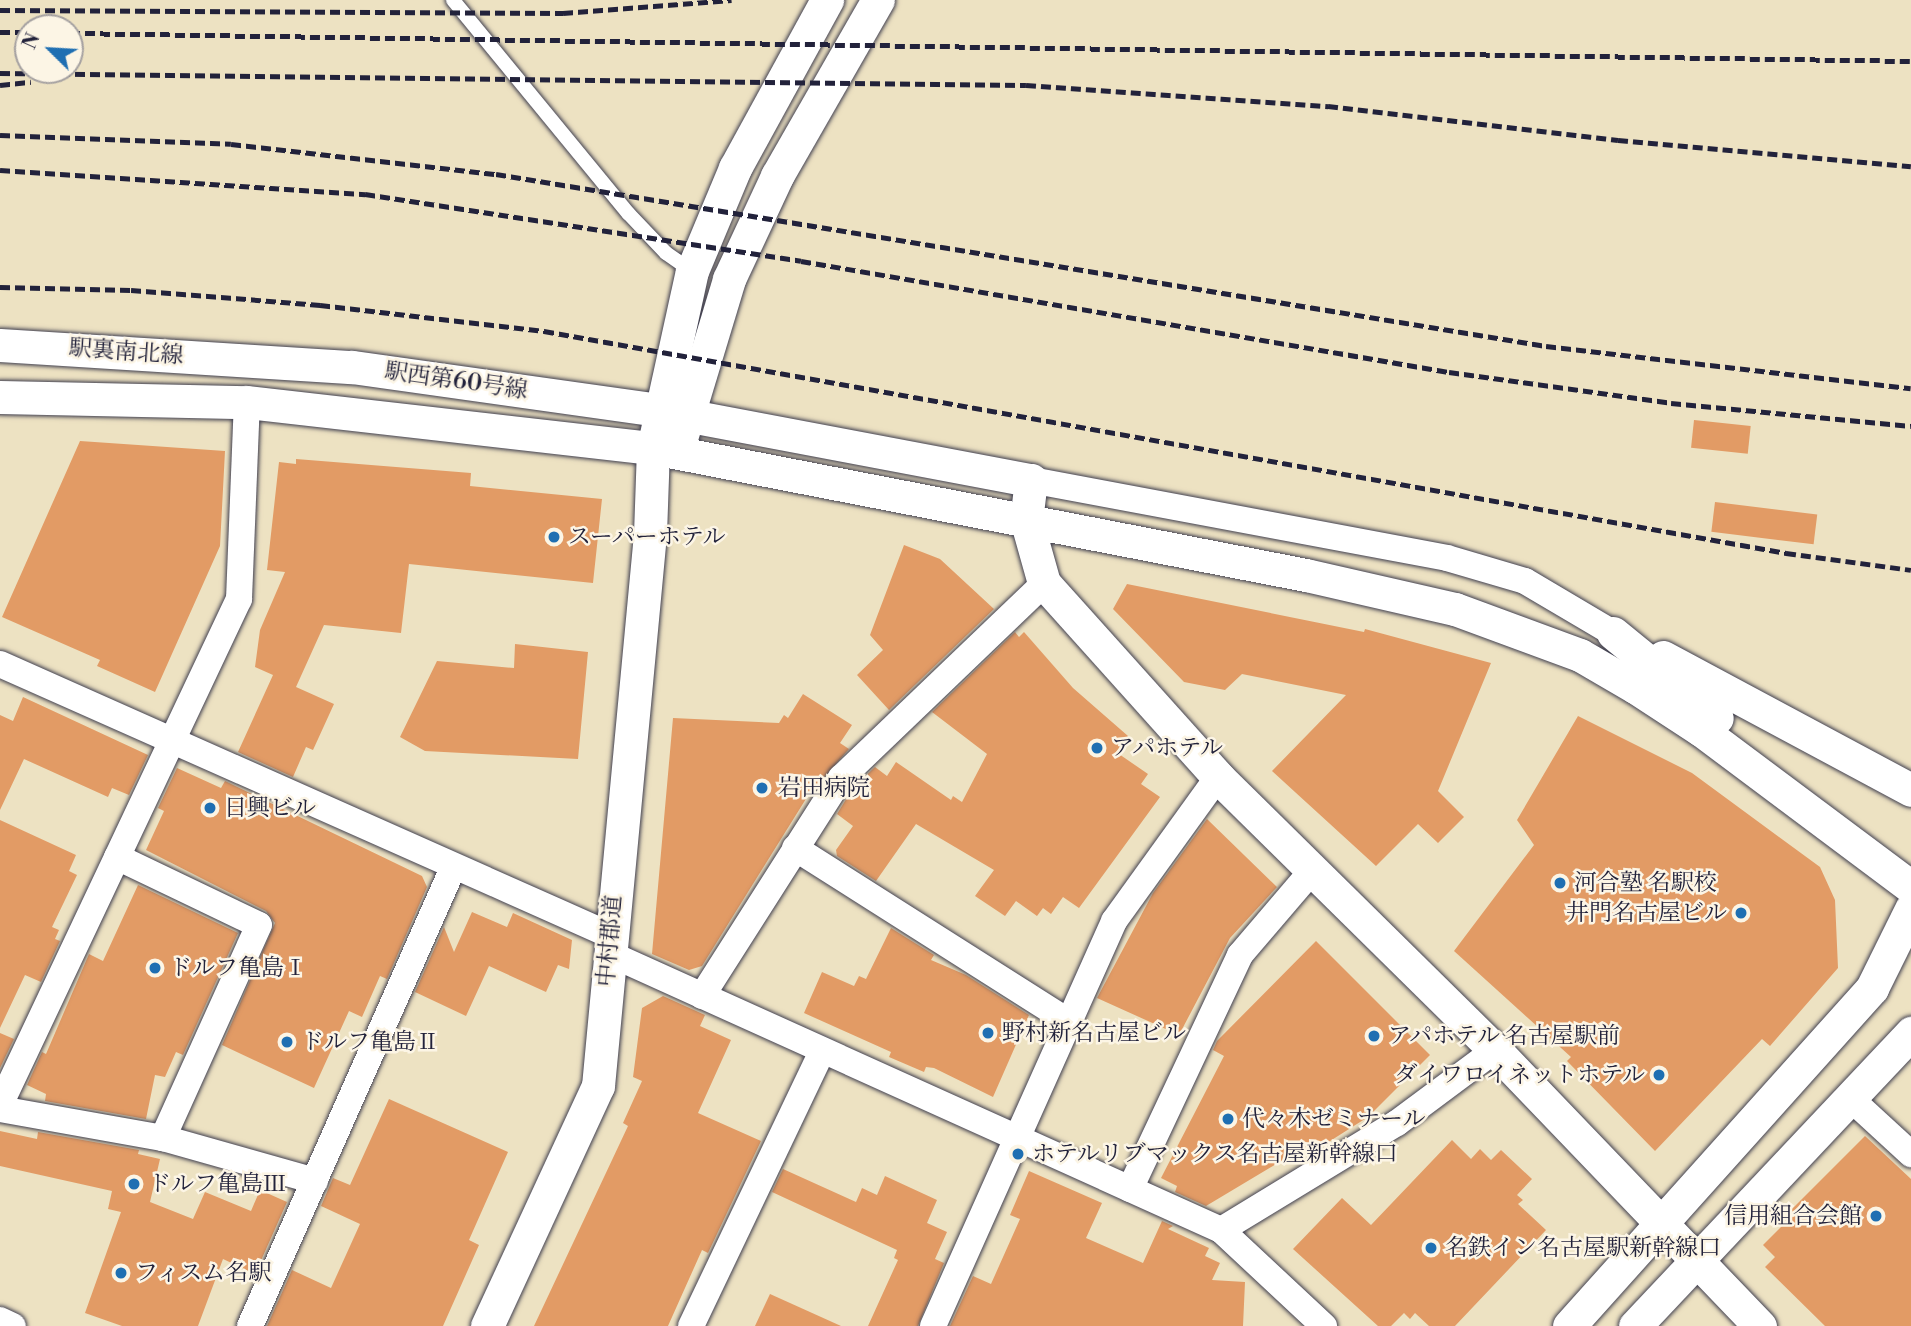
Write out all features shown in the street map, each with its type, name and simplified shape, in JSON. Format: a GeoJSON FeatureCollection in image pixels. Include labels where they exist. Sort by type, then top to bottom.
{"type":"FeatureCollection","features":[{"type":"Feature","properties":{"kind":"street"},"geometry":{"type":"LineString","coordinates":[[673,413],[692,271],[735,168],[827,0]]}},
{"type":"Feature","properties":{"kind":"street"},"geometry":{"type":"LineString","coordinates":[[673,413],[729,279],[777,176],[878,0]]}},
{"type":"Feature","properties":{"kind":"street","name":"駅裏南北線"},"geometry":{"type":"LineString","coordinates":[[0,345],[252,360]]}},
{"type":"Feature","properties":{"kind":"street","name":"駅西第60号線"},"geometry":{"type":"LineString","coordinates":[[252,360],[352,367],[673,413],[1031,480]]}},
{"type":"Feature","properties":{"kind":"street","name":"駅裏南北線"},"geometry":{"type":"LineString","coordinates":[[0,397],[247,402]]}},
{"type":"Feature","properties":{"kind":"street"},"geometry":{"type":"LineString","coordinates":[[247,402],[239,599],[0,1107],[163,1139],[315,1181]]}},
{"type":"Feature","properties":{"kind":"street","name":"駅西第60号線"},"geometry":{"type":"LineString","coordinates":[[247,402],[665,450],[1026,519],[1455,609],[1580,655],[1701,730],[1911,887]]}},
{"type":"Feature","properties":{"kind":"street","name":"中村郡道"},"geometry":{"type":"LineString","coordinates":[[487,1326],[598,1086],[609,944],[650,534],[673,413]]}},
{"type":"Feature","properties":{"kind":"street"},"geometry":{"type":"LineString","coordinates":[[1760,1326],[1494,1050],[1311,872],[1218,777],[1044,583],[1026,519],[1031,480],[1447,558],[1525,581],[1613,633],[1683,666],[1911,790]]}},
{"type":"Feature","properties":{"kind":"street"},"geometry":{"type":"LineString","coordinates":[[702,996],[841,778],[1044,583]]}},
{"type":"Feature","properties":{"kind":"street"},"geometry":{"type":"LineString","coordinates":[[1613,633],[1850,831],[1892,850],[1911,881]]}},
{"type":"Feature","properties":{"kind":"street"},"geometry":{"type":"LineString","coordinates":[[0,664],[453,868],[609,944],[702,996],[1221,1230],[1324,1326]]}},
{"type":"Feature","properties":{"kind":"street"},"geometry":{"type":"LineString","coordinates":[[933,1326],[1114,921],[1218,777]]}},
{"type":"Feature","properties":{"kind":"street"},"geometry":{"type":"LineString","coordinates":[[795,848],[1069,1022]]}},
{"type":"Feature","properties":{"kind":"street"},"geometry":{"type":"LineString","coordinates":[[117,857],[259,925],[163,1139]]}},
{"type":"Feature","properties":{"kind":"street"},"geometry":{"type":"LineString","coordinates":[[250,1326],[453,868]]}},
{"type":"Feature","properties":{"kind":"street"},"geometry":{"type":"LineString","coordinates":[[1130,1189],[1240,955],[1311,872]]}},
{"type":"Feature","properties":{"kind":"street"},"geometry":{"type":"LineString","coordinates":[[1569,1326],[1872,988],[1911,909]]}},
{"type":"Feature","properties":{"kind":"street"},"geometry":{"type":"LineString","coordinates":[[1635,1326],[1911,1033]]}},
{"type":"Feature","properties":{"kind":"street"},"geometry":{"type":"LineString","coordinates":[[1221,1230],[1397,1124],[1494,1050]]}},
{"type":"Feature","properties":{"kind":"street"},"geometry":{"type":"LineString","coordinates":[[691,1326],[821,1051]]}},
{"type":"Feature","properties":{"kind":"street"},"geometry":{"type":"LineString","coordinates":[[1850,1098],[1911,1154]]}},
{"type":"Feature","properties":{"kind":"street"},"geometry":{"type":"LineString","coordinates":[[0,1320],[13,1326]]}},
{"type":"Feature","properties":{"kind":"lane"},"geometry":{"type":"LineString","coordinates":[[453,0],[628,213],[666,253],[692,271]]}},
{"type":"Feature","properties":{"kind":"building"},"geometry":{"type":"Polygon","coordinates":[[[1694,420],[1751,426],[1748,454],[1691,448],[1694,420]]]}},
{"type":"Feature","properties":{"kind":"building"},"geometry":{"type":"Polygon","coordinates":[[[80,441],[225,451],[220,546],[155,692],[97,666],[100,660],[2,617],[80,441]]]}},
{"type":"Feature","properties":{"kind":"building"},"geometry":{"type":"Polygon","coordinates":[[[296,459],[471,473],[470,486],[602,499],[593,583],[409,564],[401,633],[324,625],[296,687],[334,704],[313,750],[306,747],[293,777],[238,752],[273,675],[255,667],[260,630],[285,572],[267,570],[279,462],[296,464],[296,459]]]}},
{"type":"Feature","properties":{"kind":"building"},"geometry":{"type":"Polygon","coordinates":[[[1715,502],[1817,515],[1814,544],[1711,532],[1715,502]]]}},
{"type":"Feature","properties":{"kind":"building"},"geometry":{"type":"Polygon","coordinates":[[[904,545],[940,559],[994,609],[889,710],[857,675],[883,650],[870,635],[904,545]]]}},
{"type":"Feature","properties":{"kind":"building"},"geometry":{"type":"Polygon","coordinates":[[[1127,584],[1364,632],[1365,629],[1491,663],[1438,791],[1464,817],[1438,843],[1418,824],[1376,866],[1272,771],[1346,695],[1242,674],[1225,690],[1184,682],[1113,609],[1127,584]]]}},
{"type":"Feature","properties":{"kind":"building"},"geometry":{"type":"Polygon","coordinates":[[[1015,632],[1019,637],[1024,632],[1073,688],[1128,736],[1116,752],[1148,774],[1141,784],[1160,797],[1079,908],[1063,897],[1051,914],[1043,908],[1037,916],[1016,901],[1005,916],[975,896],[994,870],[916,824],[876,881],[837,856],[836,850],[853,826],[837,814],[853,788],[875,767],[887,776],[896,762],[951,800],[953,796],[962,802],[987,754],[932,712],[1015,632]]]}},
{"type":"Feature","properties":{"kind":"building"},"geometry":{"type":"Polygon","coordinates":[[[515,644],[588,652],[578,759],[425,751],[400,737],[437,661],[514,668],[515,644]]]}},
{"type":"Feature","properties":{"kind":"building"},"geometry":{"type":"Polygon","coordinates":[[[803,694],[852,725],[840,743],[849,749],[809,794],[702,966],[689,970],[652,954],[673,718],[779,723],[784,715],[788,718],[803,694]]]}},
{"type":"Feature","properties":{"kind":"building"},"geometry":{"type":"Polygon","coordinates":[[[23,697],[148,755],[129,795],[112,788],[108,797],[24,759],[0,810],[0,715],[13,721],[23,697]]]}},
{"type":"Feature","properties":{"kind":"building"},"geometry":{"type":"Polygon","coordinates":[[[1578,716],[1692,773],[1820,867],[1835,900],[1838,968],[1770,1046],[1762,1039],[1655,1151],[1567,1061],[1571,1057],[1454,951],[1534,845],[1517,820],[1578,716]]]}},
{"type":"Feature","properties":{"kind":"building"},"geometry":{"type":"Polygon","coordinates":[[[177,768],[221,788],[225,781],[422,876],[427,887],[387,979],[380,976],[362,1017],[349,1011],[314,1088],[222,1045],[275,923],[266,911],[146,850],[164,811],[158,808],[177,768]]]}},
{"type":"Feature","properties":{"kind":"building"},"geometry":{"type":"Polygon","coordinates":[[[1207,819],[1277,887],[1230,938],[1179,1035],[1097,998],[1153,893],[1207,819]]]}},
{"type":"Feature","properties":{"kind":"building"},"geometry":{"type":"Polygon","coordinates":[[[0,820],[76,855],[69,871],[77,875],[52,927],[59,930],[55,939],[60,941],[41,982],[25,975],[0,1028],[0,820]]]}},
{"type":"Feature","properties":{"kind":"building"},"geometry":{"type":"Polygon","coordinates":[[[138,885],[238,933],[183,1055],[176,1052],[165,1077],[155,1075],[146,1119],[45,1101],[46,1094],[27,1085],[42,1052],[46,1054],[89,954],[103,961],[138,885]]]}},
{"type":"Feature","properties":{"kind":"building"},"geometry":{"type":"Polygon","coordinates":[[[472,912],[507,927],[513,913],[572,940],[569,969],[558,965],[546,992],[489,966],[466,1016],[415,992],[444,927],[454,952],[472,912]]]}},
{"type":"Feature","properties":{"kind":"building"},"geometry":{"type":"Polygon","coordinates":[[[891,928],[934,955],[931,960],[966,975],[1029,1015],[993,1097],[934,1068],[926,1067],[924,1072],[889,1057],[891,1052],[804,1013],[822,972],[854,986],[859,976],[866,979],[891,928]]]}},
{"type":"Feature","properties":{"kind":"building"},"geometry":{"type":"Polygon","coordinates":[[[1316,941],[1430,1055],[1368,1117],[1308,1155],[1303,1148],[1206,1206],[1175,1192],[1177,1186],[1161,1178],[1224,1056],[1213,1050],[1217,1041],[1316,941]]]}},
{"type":"Feature","properties":{"kind":"building"},"geometry":{"type":"Polygon","coordinates":[[[663,996],[705,1015],[700,1026],[731,1040],[698,1113],[761,1141],[708,1253],[702,1250],[668,1326],[534,1326],[628,1126],[623,1123],[642,1081],[633,1077],[642,1008],[663,996]]]}},
{"type":"Feature","properties":{"kind":"building"},"geometry":{"type":"Polygon","coordinates":[[[0,1033],[14,1039],[0,1068],[0,1033]]]}},
{"type":"Feature","properties":{"kind":"building"},"geometry":{"type":"Polygon","coordinates":[[[389,1099],[508,1152],[469,1240],[479,1245],[443,1326],[267,1326],[292,1270],[331,1288],[360,1224],[321,1206],[333,1178],[350,1185],[389,1099]]]}},
{"type":"Feature","properties":{"kind":"building"},"geometry":{"type":"Polygon","coordinates":[[[0,1131],[37,1139],[38,1132],[139,1150],[138,1154],[160,1159],[150,1202],[193,1219],[205,1192],[251,1211],[260,1190],[287,1202],[255,1274],[223,1259],[198,1326],[122,1326],[85,1313],[121,1212],[108,1209],[112,1191],[0,1166],[0,1131]]]}},
{"type":"Feature","properties":{"kind":"building"},"geometry":{"type":"Polygon","coordinates":[[[1865,1136],[1911,1179],[1911,1326],[1825,1326],[1765,1267],[1775,1257],[1763,1245],[1782,1226],[1778,1223],[1865,1136]]]}},
{"type":"Feature","properties":{"kind":"building"},"geometry":{"type":"Polygon","coordinates":[[[1452,1140],[1471,1159],[1480,1149],[1491,1160],[1501,1150],[1532,1179],[1517,1195],[1523,1200],[1518,1204],[1546,1230],[1455,1326],[1429,1326],[1415,1313],[1410,1319],[1404,1313],[1391,1326],[1378,1326],[1293,1249],[1342,1198],[1371,1225],[1452,1140]]]}},
{"type":"Feature","properties":{"kind":"building"},"geometry":{"type":"Polygon","coordinates":[[[783,1169],[856,1202],[862,1188],[877,1195],[885,1176],[937,1200],[927,1223],[947,1232],[935,1259],[944,1263],[918,1326],[868,1326],[898,1260],[894,1258],[897,1250],[772,1192],[783,1169]]]}},
{"type":"Feature","properties":{"kind":"building"},"geometry":{"type":"Polygon","coordinates":[[[1029,1171],[1102,1203],[1086,1238],[1143,1263],[1162,1221],[1173,1226],[1168,1229],[1209,1248],[1205,1256],[1220,1263],[1212,1280],[1245,1282],[1243,1326],[950,1326],[973,1276],[991,1284],[1020,1219],[1010,1215],[1029,1171]]]}},
{"type":"Feature","properties":{"kind":"building"},"geometry":{"type":"Polygon","coordinates":[[[770,1294],[841,1326],[755,1326],[770,1294]]]}},
{"type":"Feature","properties":{"kind":"railway"},"geometry":{"type":"LineString","coordinates":[[0,10],[563,13],[732,0]]}},
{"type":"Feature","properties":{"kind":"railway"},"geometry":{"type":"LineString","coordinates":[[0,32],[14,32]]}},
{"type":"Feature","properties":{"kind":"railway"},"geometry":{"type":"LineString","coordinates":[[84,33],[1911,61]]}},
{"type":"Feature","properties":{"kind":"railway"},"geometry":{"type":"LineString","coordinates":[[0,73],[1026,85],[1328,106],[1618,140],[1911,166]]}},
{"type":"Feature","properties":{"kind":"railway"},"geometry":{"type":"LineString","coordinates":[[0,85],[14,84]]}},
{"type":"Feature","properties":{"kind":"railway"},"geometry":{"type":"LineString","coordinates":[[0,135],[231,144],[496,174],[1546,346],[1911,388]]}},
{"type":"Feature","properties":{"kind":"railway"},"geometry":{"type":"LineString","coordinates":[[0,170],[365,194],[801,261],[1449,372],[1671,403],[1911,426]]}},
{"type":"Feature","properties":{"kind":"railway"},"geometry":{"type":"LineString","coordinates":[[0,287],[131,290],[320,305],[544,331],[1786,553],[1911,570]]}},
{"type":"Feature","properties":{"kind":"place","name":"スーパーホテル"},"geometry":{"type":"Point","coordinates":[554,537]}},
{"type":"Feature","properties":{"kind":"place","name":"アパホテル"},"geometry":{"type":"Point","coordinates":[1097,748]}},
{"type":"Feature","properties":{"kind":"place","name":"岩田病院"},"geometry":{"type":"Point","coordinates":[762,788]}},
{"type":"Feature","properties":{"kind":"place","name":"日興ビル"},"geometry":{"type":"Point","coordinates":[210,808]}},
{"type":"Feature","properties":{"kind":"place","name":"河合塾 名駅校"},"geometry":{"type":"Point","coordinates":[1560,883]}},
{"type":"Feature","properties":{"kind":"place","name":"井門名古屋ビル"},"geometry":{"type":"Point","coordinates":[1741,913]}},
{"type":"Feature","properties":{"kind":"place","name":"ドルフ亀島Ⅰ"},"geometry":{"type":"Point","coordinates":[155,968]}},
{"type":"Feature","properties":{"kind":"place","name":"野村新名古屋ビル"},"geometry":{"type":"Point","coordinates":[988,1033]}},
{"type":"Feature","properties":{"kind":"place","name":"アパホテル 名古屋駅前"},"geometry":{"type":"Point","coordinates":[1374,1036]}},
{"type":"Feature","properties":{"kind":"place","name":"ドルフ亀島Ⅱ"},"geometry":{"type":"Point","coordinates":[287,1042]}},
{"type":"Feature","properties":{"kind":"place","name":"ダイワロイネットホテル"},"geometry":{"type":"Point","coordinates":[1659,1075]}},
{"type":"Feature","properties":{"kind":"place","name":"代々木ゼミナール"},"geometry":{"type":"Point","coordinates":[1228,1119]}},
{"type":"Feature","properties":{"kind":"place","name":"ホテルリブマックス名古屋新幹線口"},"geometry":{"type":"Point","coordinates":[1018,1154]}},
{"type":"Feature","properties":{"kind":"place","name":"ドルフ亀島Ⅲ"},"geometry":{"type":"Point","coordinates":[134,1184]}},
{"type":"Feature","properties":{"kind":"place","name":"信用組合会館"},"geometry":{"type":"Point","coordinates":[1876,1216]}},
{"type":"Feature","properties":{"kind":"place","name":"名鉄イン名古屋駅新幹線口"},"geometry":{"type":"Point","coordinates":[1431,1248]}},
{"type":"Feature","properties":{"kind":"place","name":"フィスム名駅"},"geometry":{"type":"Point","coordinates":[121,1273]}}]}
